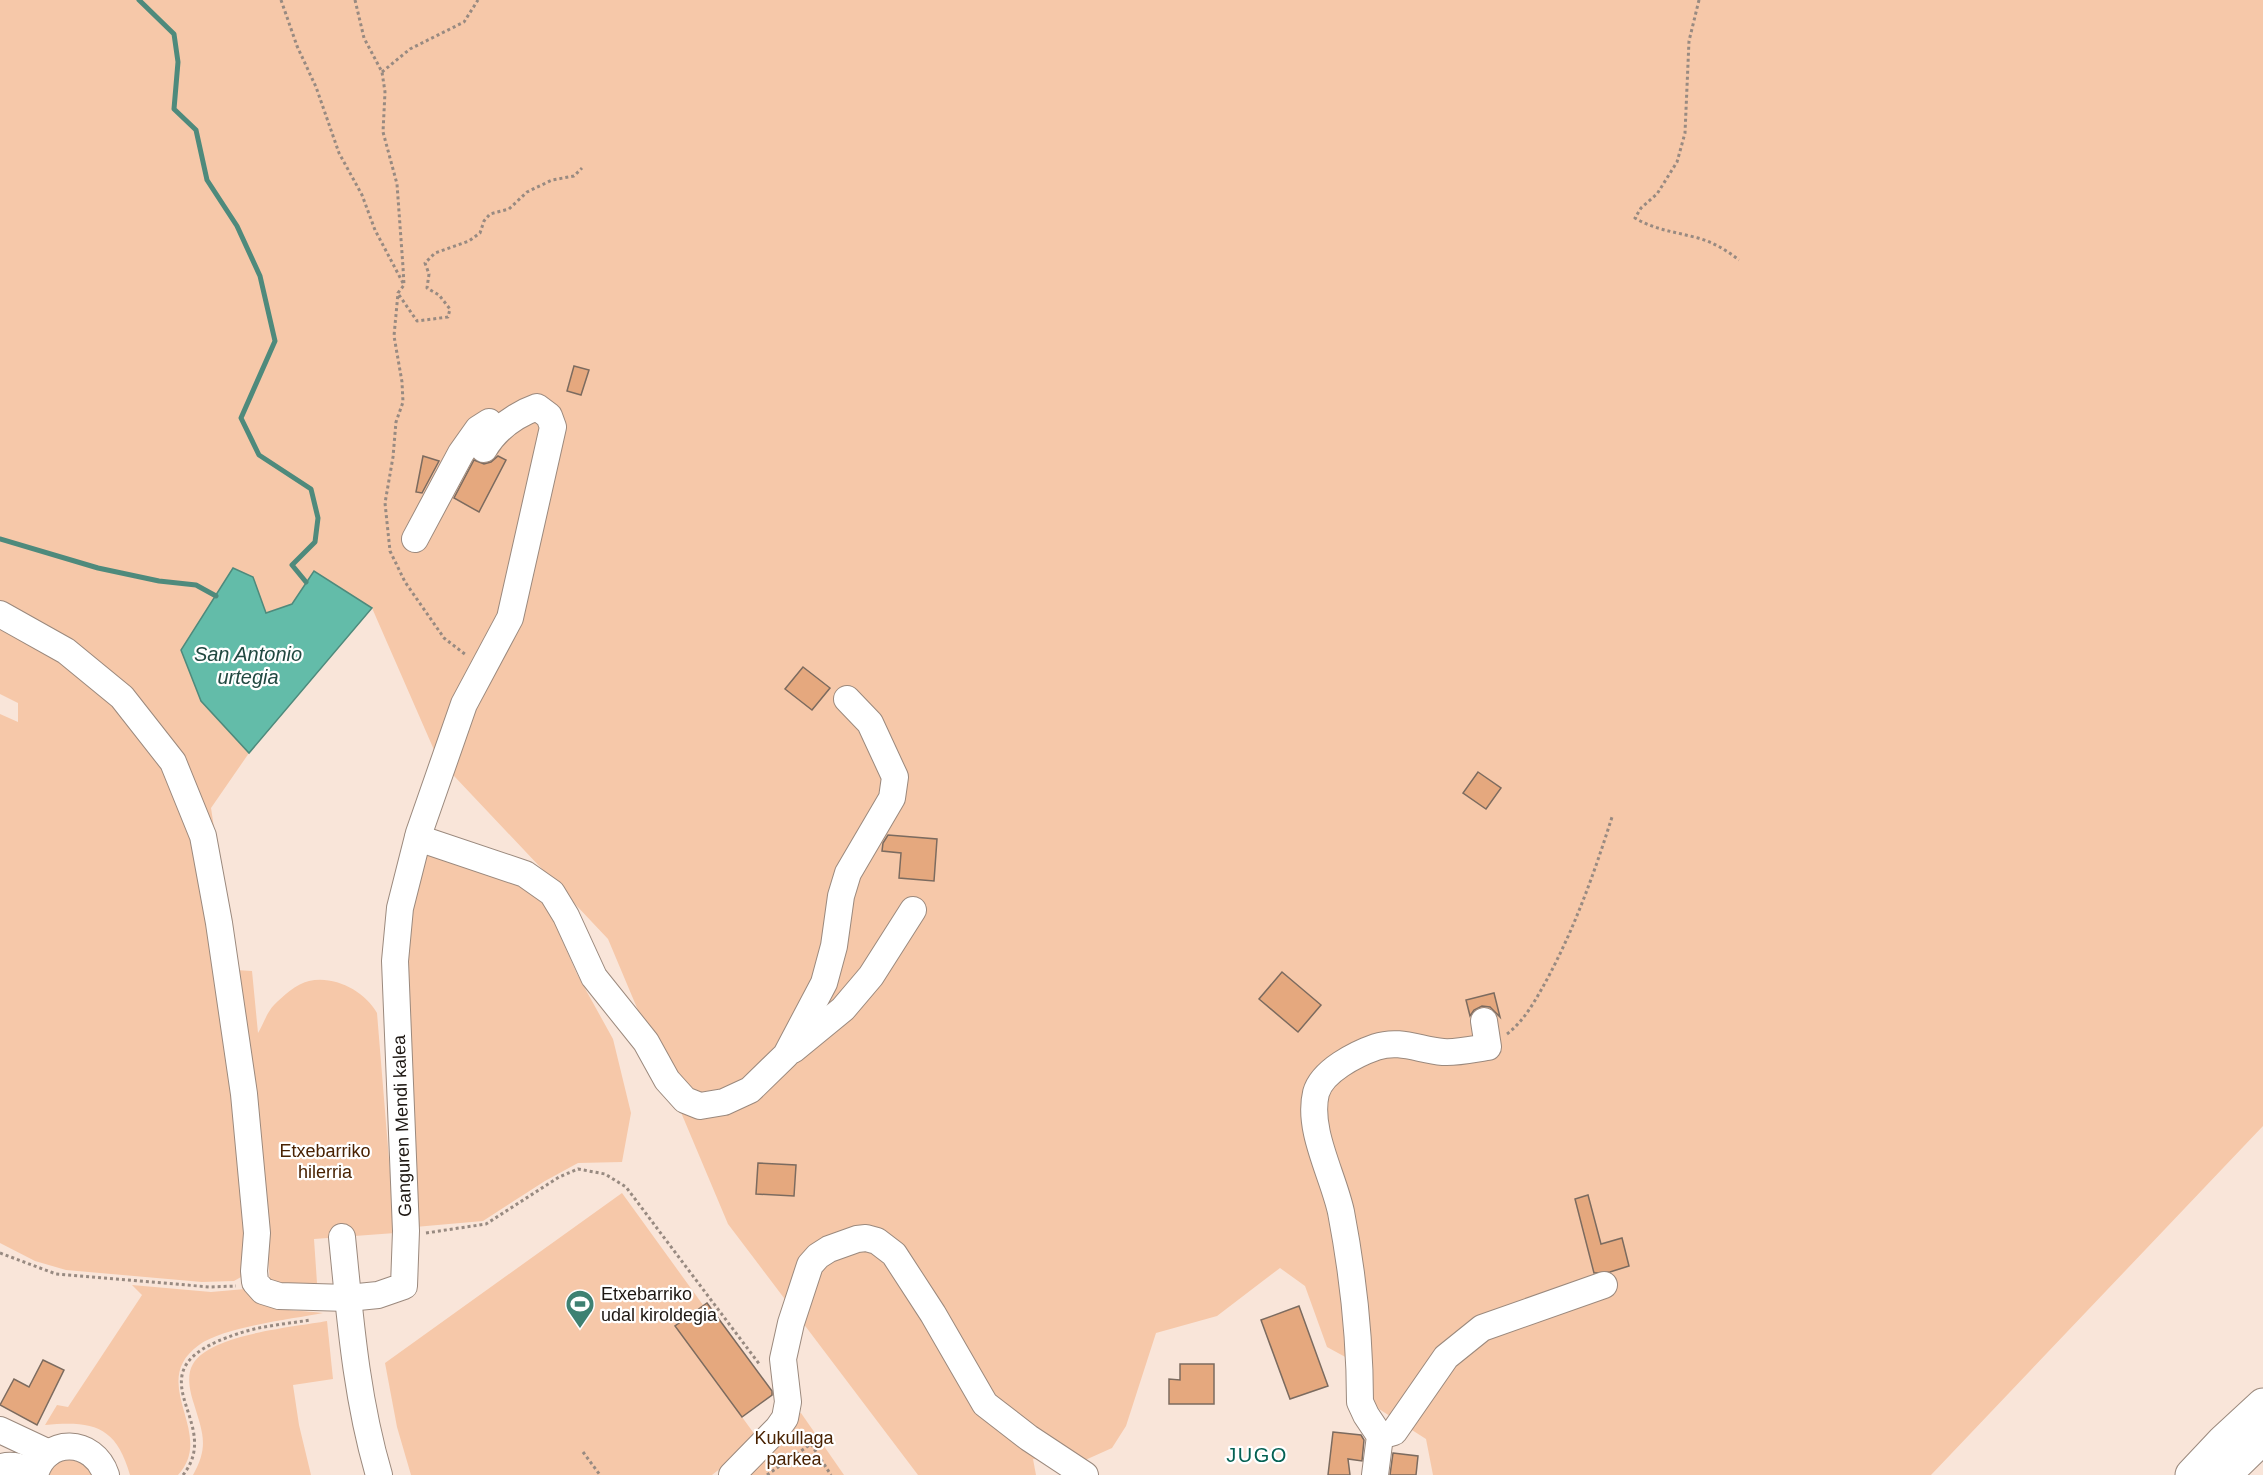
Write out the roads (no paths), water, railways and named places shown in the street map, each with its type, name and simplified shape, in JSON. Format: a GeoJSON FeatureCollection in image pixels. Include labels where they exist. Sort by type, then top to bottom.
{"type":"FeatureCollection","features":[{"type":"Feature","properties":{"kind":"highway"},"geometry":{"type":"LineString","coordinates":[[2192,1475],[2263,1405]]}},
{"type":"Feature","properties":{"kind":"highway"},"geometry":{"type":"LineString","coordinates":[[2224,1475],[2263,1437]]}},
{"type":"Feature","properties":{"kind":"street"},"geometry":{"type":"LineString","coordinates":[[484,449],[503,426],[521,413],[537,407]]}},
{"type":"Feature","properties":{"kind":"street"},"geometry":{"type":"LineString","coordinates":[[415,539],[461,453],[478,429],[506,412],[537,407]]}},
{"type":"Feature","properties":{"kind":"street","name":"Ganguren Mendi kalea"},"geometry":{"type":"LineString","coordinates":[[348,1298],[378,1295],[404,1287],[406,1231],[395,961],[400,909],[418,838],[464,704],[510,618],[554,427],[549,416],[537,407]]}},
{"type":"Feature","properties":{"kind":"street"},"geometry":{"type":"LineString","coordinates":[[0,614],[66,651],[122,697],[173,762],[203,837],[219,923],[244,1094],[257,1233],[255,1282],[263,1291],[279,1296],[348,1298]]}},
{"type":"Feature","properties":{"kind":"street"},"geometry":{"type":"LineString","coordinates":[[786,1055],[824,983],[834,946],[841,896],[848,873],[892,798],[895,777],[870,723],[847,699]]}},
{"type":"Feature","properties":{"kind":"street"},"geometry":{"type":"LineString","coordinates":[[418,838],[525,874],[552,893],[566,916],[594,977],[646,1042],[668,1080],[685,1100],[700,1106],[724,1102],[750,1090],[786,1055],[843,1009],[871,976],[913,910]]}},
{"type":"Feature","properties":{"kind":"street"},"geometry":{"type":"LineString","coordinates":[[1376,1475],[1380,1436],[1365,1415],[1360,1402],[1354,1293],[1340,1210],[1314,1114],[1316,1092],[1320,1083],[1330,1073],[1356,1056],[1377,1047],[1400,1043],[1443,1052],[1488,1047],[1484,1021]]}},
{"type":"Feature","properties":{"kind":"street"},"geometry":{"type":"LineString","coordinates":[[342,1237],[358,1383],[364,1417],[380,1475]]}},
{"type":"Feature","properties":{"kind":"street"},"geometry":{"type":"LineString","coordinates":[[732,1475],[785,1418],[788,1402],[783,1359],[791,1323],[810,1265],[828,1249],[866,1238],[877,1240],[894,1254],[933,1314],[985,1404],[1029,1438],[1085,1475]]}},
{"type":"Feature","properties":{"kind":"street"},"geometry":{"type":"LineString","coordinates":[[1380,1436],[1394,1432],[1446,1357],[1482,1328],[1604,1285]]}},
{"type":"Feature","properties":{"kind":"street"},"geometry":{"type":"LineString","coordinates":[[0,1431],[40,1466]]}},
{"type":"Feature","properties":{"kind":"street"},"geometry":{"type":"LineString","coordinates":[[0,1468],[5,1465],[40,1466],[60,1447],[73,1446],[85,1449],[95,1456],[102,1465],[105,1475]]}},
{"type":"Feature","properties":{"kind":"water","name":"San Antonio urtegia"},"geometry":{"type":"Polygon","coordinates":[[[233,568],[253,577],[266,613],[292,604],[314,571],[372,608],[249,753],[201,701],[181,650],[233,568]]]}},
{"type":"Feature","properties":{"kind":"waterway"},"geometry":{"type":"LineString","coordinates":[[139,0],[174,34],[178,62],[174,109],[196,130],[207,180],[237,226],[260,276],[275,341],[241,418],[259,455],[311,489],[318,518],[315,542],[292,565],[306,582]]}},
{"type":"Feature","properties":{"kind":"waterway"},"geometry":{"type":"LineString","coordinates":[[0,539],[98,568],[159,581],[196,585],[216,596]]}},
{"type":"Feature","properties":{"kind":"place","name":"Etxebarriko udal kiroldegia"},"geometry":{"type":"Point","coordinates":[580,1330]}},
{"type":"Feature","properties":{"kind":"district","name":"JUGO"},"geometry":{"type":"Point","coordinates":[1257,1455]}},
{"type":"Feature","properties":{"kind":"park label","name":"Etxebarriko hilerria"},"geometry":{"type":"Point","coordinates":[325,1161]}},
{"type":"Feature","properties":{"kind":"park label","name":"Kukullaga parkea"},"geometry":{"type":"Point","coordinates":[794,1448]}}]}
